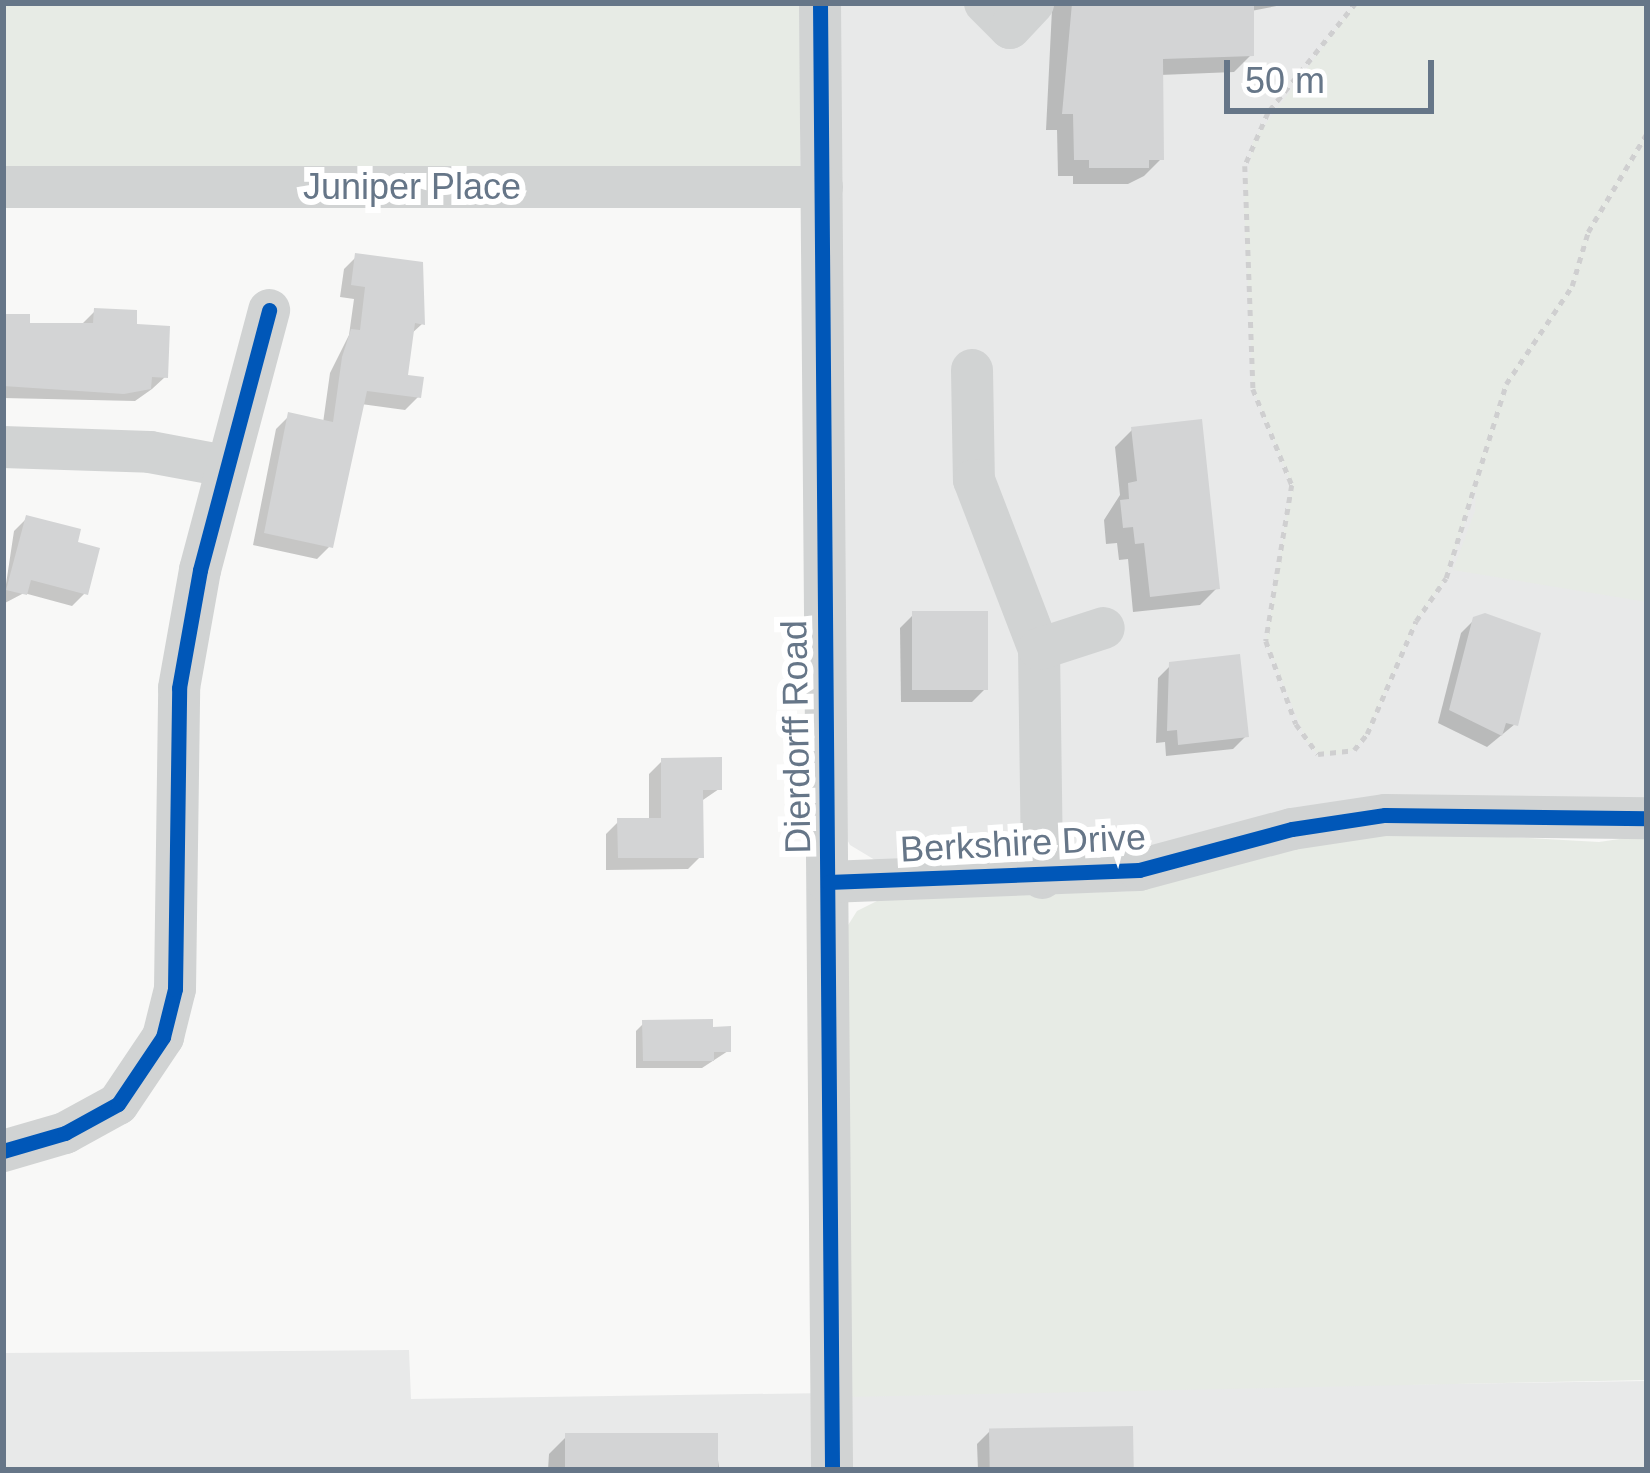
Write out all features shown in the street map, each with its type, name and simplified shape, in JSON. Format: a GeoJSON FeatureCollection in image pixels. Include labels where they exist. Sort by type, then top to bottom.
{"type":"FeatureCollection","features":[{"type":"Feature","properties":{"kind":"street","name":"Dierdorff Road"},"geometry":{"type":"LineString","coordinates":[[820,3],[832,1470]]}},
{"type":"Feature","properties":{"kind":"street","name":"Juniper Place"},"geometry":{"type":"LineString","coordinates":[[3,188],[822,187]]}},
{"type":"Feature","properties":{"kind":"street"},"geometry":{"type":"LineString","coordinates":[[3,1151],[64,1133],[118,1104],[163,1037],[175,989],[177,705],[224,466],[268,310]]}},
{"type":"Feature","properties":{"kind":"street"},"geometry":{"type":"LineString","coordinates":[[972,370],[974,481],[1040,649],[1042,878]]}},
{"type":"Feature","properties":{"kind":"street"},"geometry":{"type":"LineString","coordinates":[[3,447],[150,452],[224,466]]}},
{"type":"Feature","properties":{"kind":"street"},"geometry":{"type":"LineString","coordinates":[[1040,649],[1104,628]]}},
{"type":"Feature","properties":{"kind":"street","name":"Berkshire Drive"},"geometry":{"type":"LineString","coordinates":[[828,882],[1042,878],[1155,867],[1292,829],[1385,815],[1564,823],[1647,818]]}},
{"type":"Feature","properties":{"kind":"path"},"geometry":{"type":"LineString","coordinates":[[1356,3],[1268,113],[1245,166],[1253,389],[1292,485],[1266,641],[1296,724],[1318,754],[1354,750],[1367,734],[1417,621],[1446,578],[1506,383],[1572,286],[1588,232],[1647,133]]}},
{"type":"Feature","properties":{"kind":"shaded area"},"geometry":{"type":"Polygon","coordinates":[[[3,3],[800,3],[800,168],[3,168],[3,3]]]}},
{"type":"Feature","properties":{"kind":"shaded area"},"geometry":{"type":"Polygon","coordinates":[[[833,3],[1647,3],[1647,799],[1154,851],[880,863],[850,845],[843,832],[833,3]]]}},
{"type":"Feature","properties":{"kind":"shaded area"},"geometry":{"type":"Polygon","coordinates":[[[1356,3],[1647,3],[1647,602],[1453,570],[1475,511],[1476,488],[1446,578],[1417,621],[1367,734],[1354,750],[1336,755],[1318,754],[1307,742],[1266,641],[1292,485],[1253,389],[1244,205],[1253,141],[1356,3]]]}},
{"type":"Feature","properties":{"kind":"shaded area"},"geometry":{"type":"Polygon","coordinates":[[[1418,832],[1599,842],[1647,835],[1647,1380],[846,1397],[845,930],[857,911],[881,899],[1135,891],[1305,844],[1418,832]]]}},
{"type":"Feature","properties":{"kind":"shaded area"},"geometry":{"type":"Polygon","coordinates":[[[409,1350],[411,1399],[1647,1381],[1647,1470],[3,1470],[3,1353],[409,1350]]]}},
{"type":"Feature","properties":{"kind":"building"},"geometry":{"type":"Polygon","coordinates":[[[1072,3],[1254,3],[1254,56],[1163,59],[1164,160],[1149,160],[1149,168],[1089,168],[1089,160],[1074,160],[1073,114],[1062,114],[1072,3]]]}},
{"type":"Feature","properties":{"kind":"building"},"geometry":{"type":"Polygon","coordinates":[[[355,253],[423,262],[425,325],[415,323],[408,375],[424,377],[421,398],[367,391],[333,548],[264,533],[288,412],[333,422],[342,357],[351,329],[360,330],[365,287],[351,285],[355,253]]]}},
{"type":"Feature","properties":{"kind":"building"},"geometry":{"type":"Polygon","coordinates":[[[94,308],[137,310],[137,324],[170,326],[168,378],[152,377],[151,389],[124,394],[3,386],[6,314],[30,314],[30,323],[93,323],[94,308]]]}},
{"type":"Feature","properties":{"kind":"building"},"geometry":{"type":"Polygon","coordinates":[[[1202,419],[1220,589],[1150,597],[1144,543],[1135,544],[1133,527],[1123,528],[1120,500],[1129,499],[1128,483],[1137,481],[1131,427],[1202,419]]]}},
{"type":"Feature","properties":{"kind":"building"},"geometry":{"type":"Polygon","coordinates":[[[26,515],[81,529],[78,542],[100,548],[88,595],[31,580],[27,595],[6,590],[26,515]]]}},
{"type":"Feature","properties":{"kind":"building"},"geometry":{"type":"Polygon","coordinates":[[[912,611],[988,611],[988,690],[912,690],[912,611]]]}},
{"type":"Feature","properties":{"kind":"building"},"geometry":{"type":"Polygon","coordinates":[[[1485,613],[1541,633],[1518,726],[1506,723],[1502,736],[1449,710],[1473,617],[1485,613]]]}},
{"type":"Feature","properties":{"kind":"building"},"geometry":{"type":"Polygon","coordinates":[[[1240,654],[1249,737],[1178,745],[1177,730],[1167,731],[1169,662],[1240,654]]]}},
{"type":"Feature","properties":{"kind":"building"},"geometry":{"type":"Polygon","coordinates":[[[722,757],[722,790],[703,790],[704,858],[618,858],[617,818],[661,818],[661,758],[722,757]]]}},
{"type":"Feature","properties":{"kind":"building"},"geometry":{"type":"Polygon","coordinates":[[[713,1019],[713,1027],[731,1026],[731,1052],[714,1052],[714,1061],[643,1061],[642,1020],[713,1019]]]}},
{"type":"Feature","properties":{"kind":"building"},"geometry":{"type":"Polygon","coordinates":[[[1133,1426],[1134,1470],[990,1470],[989,1429],[1133,1426]]]}},
{"type":"Feature","properties":{"kind":"building"},"geometry":{"type":"Polygon","coordinates":[[[565,1433],[718,1433],[718,1470],[565,1470],[565,1433]]]}},
{"type":"Feature","properties":{"kind":"cycle path"},"geometry":{"type":"LineString","coordinates":[[820,3],[832,1470]]}},
{"type":"Feature","properties":{"kind":"cycle path"},"geometry":{"type":"LineString","coordinates":[[3,1151],[65,1133],[118,1104],[163,1037],[175,989],[179,688],[200,570],[269,310]]}},
{"type":"Feature","properties":{"kind":"cycle path"},"geometry":{"type":"LineString","coordinates":[[828,882],[1139,870],[1292,829],[1385,815],[1647,818]]}}]}
